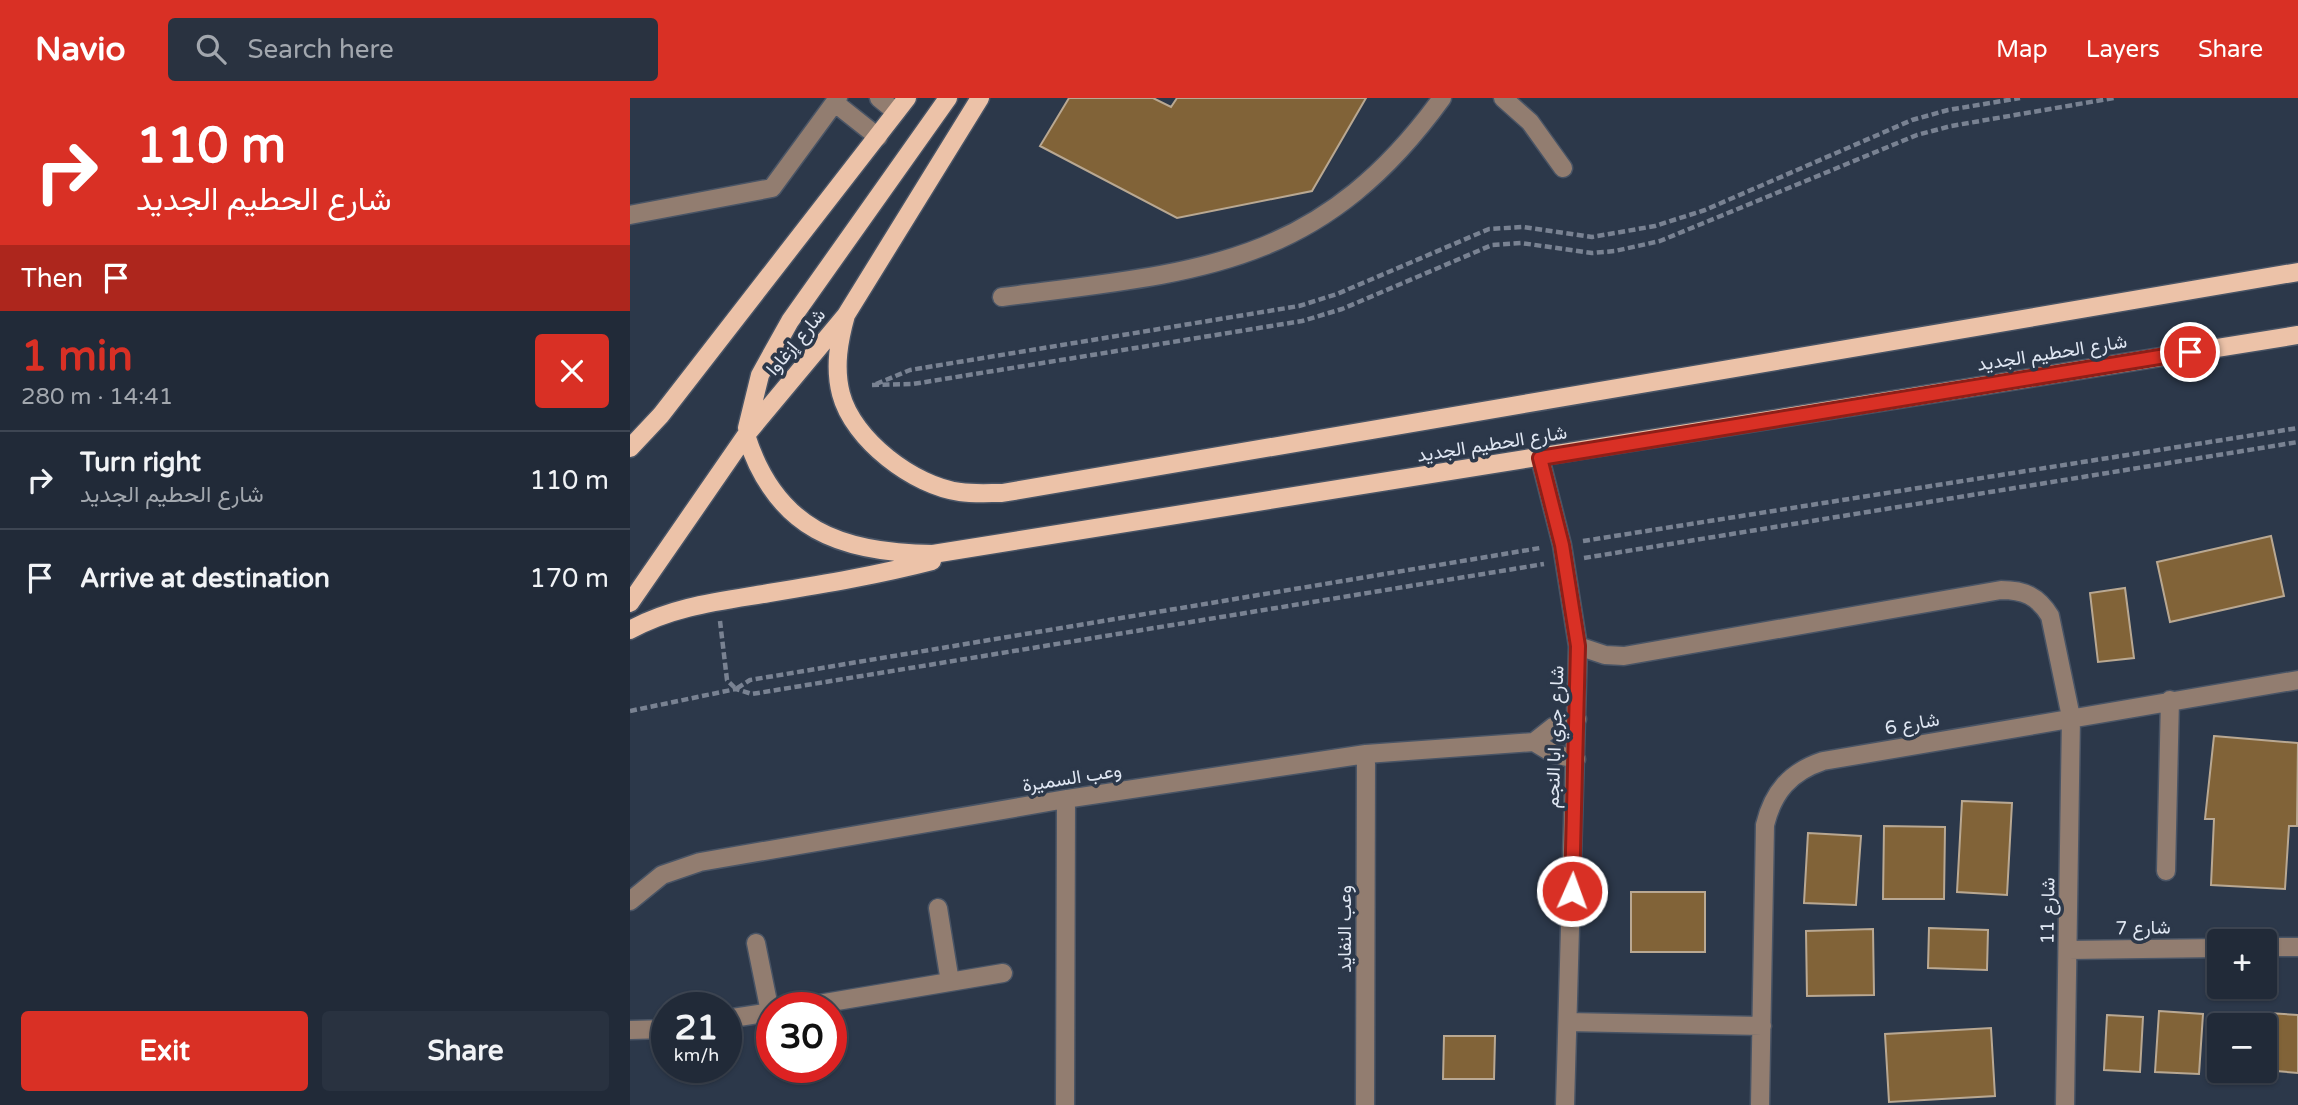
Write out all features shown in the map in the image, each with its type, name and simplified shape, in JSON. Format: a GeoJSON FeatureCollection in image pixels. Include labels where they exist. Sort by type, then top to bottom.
{"type":"FeatureCollection","features":[{"type":"Feature","properties":{"kind":"main road"},"geometry":{"type":"LineString","coordinates":[[746,435],[760,375],[773,349],[948,98]]}},
{"type":"Feature","properties":{"kind":"main road","name":"شارع إزغاوا"},"geometry":{"type":"LineString","coordinates":[[630,603],[746,435],[846,314],[980,98]]}},
{"type":"Feature","properties":{"kind":"main road"},"geometry":{"type":"LineString","coordinates":[[630,448],[661,415],[901,105]]}},
{"type":"Feature","properties":{"kind":"main road","name":"شارع الحطيم الجديد"},"geometry":{"type":"LineString","coordinates":[[846,314],[839,341],[841,395],[869,440],[894,464],[923,481],[959,492],[1002,493],[2298,272]]}},
{"type":"Feature","properties":{"kind":"main road","name":"شارع الحطيم الجديد"},"geometry":{"type":"LineString","coordinates":[[746,435],[767,482],[779,500],[804,522],[831,539],[862,550],[897,554],[974,550],[2298,335]]}},
{"type":"Feature","properties":{"kind":"main road"},"geometry":{"type":"LineString","coordinates":[[630,630],[655,617],[688,607],[878,575],[974,550]]}},
{"type":"Feature","properties":{"kind":"street"},"geometry":{"type":"LineString","coordinates":[[878,98],[901,105]]}},
{"type":"Feature","properties":{"kind":"street"},"geometry":{"type":"LineString","coordinates":[[1002,297],[1178,272],[1229,259],[1271,244],[1330,213],[1370,181],[1399,153],[1441,98]]}},
{"type":"Feature","properties":{"kind":"street"},"geometry":{"type":"LineString","coordinates":[[1503,98],[1530,122],[1563,168]]}},
{"type":"Feature","properties":{"kind":"street"},"geometry":{"type":"LineString","coordinates":[[630,215],[772,188],[837,100],[878,137]]}},
{"type":"Feature","properties":{"kind":"street","name":"شارع جري ابا النجم"},"geometry":{"type":"LineString","coordinates":[[1540,458],[1563,553],[1578,646],[1566,1105]]}},
{"type":"Feature","properties":{"kind":"street","name":"شارع 11"},"geometry":{"type":"LineString","coordinates":[[1578,646],[1624,656],[2016,590],[2030,594],[2042,603],[2050,616],[2071,717],[2065,1105]]}},
{"type":"Feature","properties":{"kind":"street","name":"شارع 6"},"geometry":{"type":"LineString","coordinates":[[1760,1105],[1765,825],[1769,807],[1790,777],[1823,761],[2298,680]]}},
{"type":"Feature","properties":{"kind":"street"},"geometry":{"type":"LineString","coordinates":[[2166,872],[2170,700]]}},
{"type":"Feature","properties":{"kind":"street","name":"وعب السميرة"},"geometry":{"type":"LineString","coordinates":[[630,901],[662,876],[699,862],[1066,799],[1366,754],[1534,742],[1553,727],[1577,719]]}},
{"type":"Feature","properties":{"kind":"street","name":"وعب السميرة"},"geometry":{"type":"LineString","coordinates":[[1534,742],[1554,754],[1576,759]]}},
{"type":"Feature","properties":{"kind":"street","name":"وعب النفايد"},"geometry":{"type":"LineString","coordinates":[[1366,754],[1366,1105]]}},
{"type":"Feature","properties":{"kind":"street"},"geometry":{"type":"LineString","coordinates":[[1065,1105],[1066,799]]}},
{"type":"Feature","properties":{"kind":"street"},"geometry":{"type":"LineString","coordinates":[[938,908],[950,982]]}},
{"type":"Feature","properties":{"kind":"street"},"geometry":{"type":"LineString","coordinates":[[756,943],[767,992]]}},
{"type":"Feature","properties":{"kind":"street"},"geometry":{"type":"LineString","coordinates":[[2277,947],[2298,947]]}},
{"type":"Feature","properties":{"kind":"street","name":"شارع 7"},"geometry":{"type":"LineString","coordinates":[[2068,950],[2207,948]]}},
{"type":"Feature","properties":{"kind":"street"},"geometry":{"type":"LineString","coordinates":[[847,999],[1003,973]]}},
{"type":"Feature","properties":{"kind":"street"},"geometry":{"type":"LineString","coordinates":[[1568,1022],[1762,1026]]}},
{"type":"Feature","properties":{"kind":"street"},"geometry":{"type":"LineString","coordinates":[[630,1030],[651,1031]]}},
{"type":"Feature","properties":{"kind":"path"},"geometry":{"type":"LineString","coordinates":[[2020,98],[1912,120],[1704,210],[1634,232],[1592,237],[1523,227],[1489,229],[1337,294],[1299,306],[910,370],[872,386],[913,384],[1302,321],[1342,309],[1492,245],[1521,243],[1592,253],[1638,247],[1710,223],[1925,132],[2114,98]]}},
{"type":"Feature","properties":{"kind":"path"},"geometry":{"type":"LineString","coordinates":[[720,620],[727,680],[736,689],[752,694],[2298,428]]}},
{"type":"Feature","properties":{"kind":"path"},"geometry":{"type":"LineString","coordinates":[[630,711],[736,689],[751,680],[2298,442]]}},
{"type":"Feature","properties":{"kind":"building"},"geometry":{"type":"Polygon","coordinates":[[[1069,98],[1153,98],[1171,107],[1177,98],[1366,98],[1312,191],[1177,218],[1040,146],[1069,98]]]}},
{"type":"Feature","properties":{"kind":"building"},"geometry":{"type":"Polygon","coordinates":[[[2271,536],[2284,596],[2170,622],[2157,562],[2271,536]]]}},
{"type":"Feature","properties":{"kind":"building"},"geometry":{"type":"Polygon","coordinates":[[[2125,588],[2134,658],[2098,662],[2090,593],[2125,588]]]}},
{"type":"Feature","properties":{"kind":"building"},"geometry":{"type":"Polygon","coordinates":[[[2214,736],[2298,743],[2297,826],[2289,826],[2285,889],[2211,885],[2214,819],[2205,819],[2214,736]]]}},
{"type":"Feature","properties":{"kind":"building"},"geometry":{"type":"Polygon","coordinates":[[[1962,801],[2012,803],[2007,895],[1957,892],[1962,801]]]}},
{"type":"Feature","properties":{"kind":"building"},"geometry":{"type":"Polygon","coordinates":[[[1884,826],[1945,827],[1944,899],[1883,899],[1884,826]]]}},
{"type":"Feature","properties":{"kind":"building"},"geometry":{"type":"Polygon","coordinates":[[[1808,833],[1861,836],[1856,905],[1804,903],[1808,833]]]}},
{"type":"Feature","properties":{"kind":"building"},"geometry":{"type":"Polygon","coordinates":[[[1631,892],[1705,892],[1705,952],[1631,952],[1631,892]]]}},
{"type":"Feature","properties":{"kind":"building"},"geometry":{"type":"Polygon","coordinates":[[[1929,928],[1988,930],[1987,970],[1928,968],[1929,928]]]}},
{"type":"Feature","properties":{"kind":"building"},"geometry":{"type":"Polygon","coordinates":[[[1873,929],[1874,995],[1807,996],[1806,931],[1873,929]]]}},
{"type":"Feature","properties":{"kind":"building"},"geometry":{"type":"Polygon","coordinates":[[[2159,1011],[2203,1014],[2199,1074],[2155,1072],[2159,1011]]]}},
{"type":"Feature","properties":{"kind":"building"},"geometry":{"type":"Polygon","coordinates":[[[2277,1014],[2298,1015],[2298,1073],[2277,1071],[2277,1014]]]}},
{"type":"Feature","properties":{"kind":"building"},"geometry":{"type":"Polygon","coordinates":[[[2107,1015],[2143,1017],[2140,1072],[2104,1070],[2107,1015]]]}},
{"type":"Feature","properties":{"kind":"building"},"geometry":{"type":"Polygon","coordinates":[[[1991,1028],[1995,1096],[1889,1102],[1885,1034],[1991,1028]]]}},
{"type":"Feature","properties":{"kind":"building"},"geometry":{"type":"Polygon","coordinates":[[[1444,1036],[1495,1036],[1494,1079],[1443,1079],[1444,1036]]]}},
{"type":"Feature","properties":{"kind":"route"},"geometry":{"type":"LineString","coordinates":[[1572,891],[1578,646],[1562,545],[1540,458],[2190,352]]}}]}
